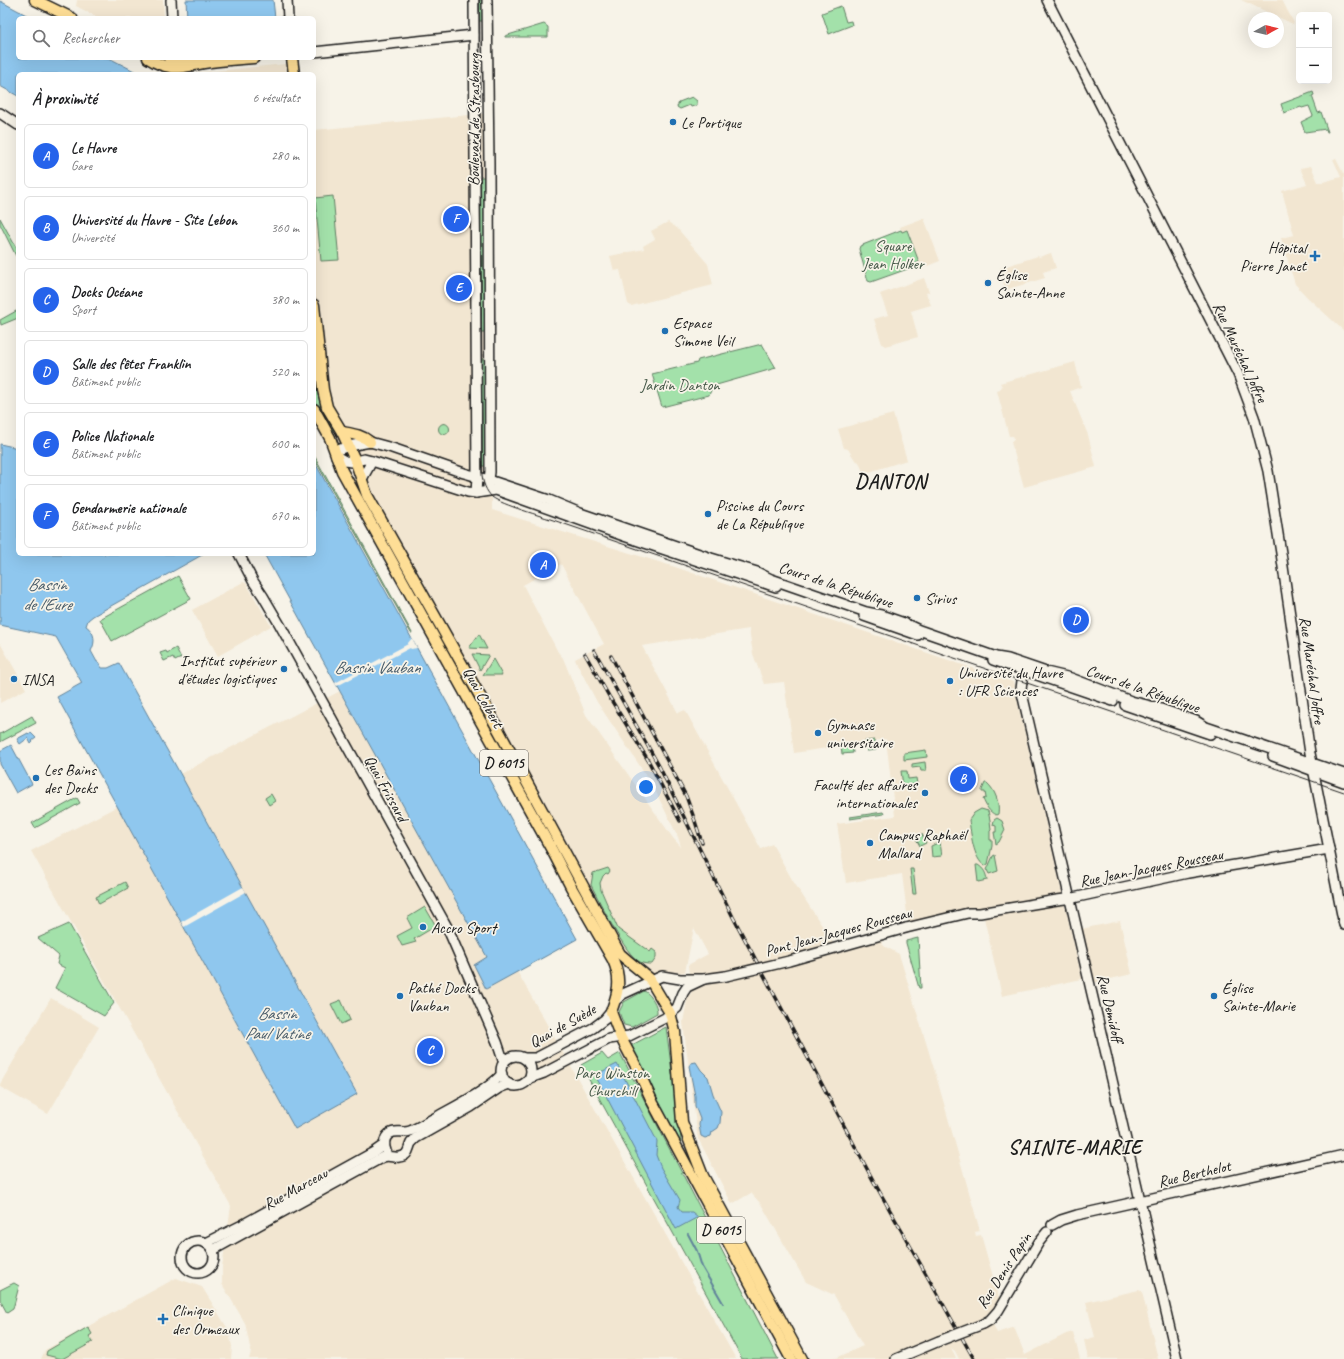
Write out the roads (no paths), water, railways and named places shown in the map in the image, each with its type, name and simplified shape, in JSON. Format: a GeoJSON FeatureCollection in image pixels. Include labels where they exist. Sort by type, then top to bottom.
{"type":"FeatureCollection","features":[{"type":"Feature","properties":{"kind":"main road"},"geometry":{"type":"LineString","coordinates":[[35,0],[68,16]]}},
{"type":"Feature","properties":{"kind":"main road"},"geometry":{"type":"LineString","coordinates":[[171,0],[172,16]]}},
{"type":"Feature","properties":{"kind":"main road"},"geometry":{"type":"LineString","coordinates":[[287,0],[288,16]]}},
{"type":"Feature","properties":{"kind":"main road","name":"Boulevard de Strasbourg"},"geometry":{"type":"LineString","coordinates":[[474,0],[476,493]]}},
{"type":"Feature","properties":{"kind":"main road","name":"Boulevard de Strasbourg"},"geometry":{"type":"LineString","coordinates":[[487,0],[489,163],[489,480],[487,491]]}},
{"type":"Feature","properties":{"kind":"main road","name":"Rue Maréchal Joffre"},"geometry":{"type":"LineString","coordinates":[[1047,0],[1238,374],[1252,412],[1269,476],[1313,767],[1344,925]]}},
{"type":"Feature","properties":{"kind":"main road"},"geometry":{"type":"LineString","coordinates":[[316,52],[474,35]]}},
{"type":"Feature","properties":{"kind":"main road"},"geometry":{"type":"LineString","coordinates":[[151,60],[154,62],[171,63],[232,60]]}},
{"type":"Feature","properties":{"kind":"main road"},"geometry":{"type":"LineString","coordinates":[[292,60],[294,72]]}},
{"type":"Feature","properties":{"kind":"main road"},"geometry":{"type":"LineString","coordinates":[[0,113],[16,124]]}},
{"type":"Feature","properties":{"kind":"main road","name":"Quai Colbert"},"geometry":{"type":"LineString","coordinates":[[316,324],[323,390],[327,407],[342,432],[376,512],[460,660],[614,945],[624,957],[644,972],[651,980]]}},
{"type":"Feature","properties":{"kind":"main road","name":"Quai Colbert"},"geometry":{"type":"LineString","coordinates":[[316,413],[330,438],[342,471],[571,887],[614,960],[618,969],[619,983],[616,1000],[611,1012]]}},
{"type":"Feature","properties":{"kind":"main road"},"geometry":{"type":"LineString","coordinates":[[342,432],[364,437],[370,442]]}},
{"type":"Feature","properties":{"kind":"main road"},"geometry":{"type":"LineString","coordinates":[[370,442],[348,446],[336,454],[345,461],[351,462],[364,459],[457,489],[476,493]]}},
{"type":"Feature","properties":{"kind":"main road","name":"Cours de la République"},"geometry":{"type":"LineString","coordinates":[[370,442],[464,473],[477,472],[489,480],[549,500],[580,513],[756,572],[771,579],[866,612],[881,615],[996,657],[1008,658],[1023,667]]}},
{"type":"Feature","properties":{"kind":"main road"},"geometry":{"type":"LineString","coordinates":[[362,479],[372,461]]}},
{"type":"Feature","properties":{"kind":"main road","name":"Cours de la République"},"geometry":{"type":"LineString","coordinates":[[476,493],[496,490],[624,536],[1023,667],[1264,752],[1313,767],[1344,774]]}},
{"type":"Feature","properties":{"kind":"main road","name":"Quai Frissard"},"geometry":{"type":"LineString","coordinates":[[240,556],[253,581],[280,625],[447,927],[497,1042],[504,1063]]}},
{"type":"Feature","properties":{"kind":"main road"},"geometry":{"type":"LineString","coordinates":[[448,663],[451,644]]}},
{"type":"Feature","properties":{"kind":"main road","name":"Rue Demidoff"},"geometry":{"type":"LineString","coordinates":[[1023,667],[1022,689],[1177,1359]]}},
{"type":"Feature","properties":{"kind":"main road","name":"Cours de la République"},"geometry":{"type":"LineString","coordinates":[[1313,767],[1344,782]]}},
{"type":"Feature","properties":{"kind":"main road","name":"Rue Jean-Jacques Rousseau"},"geometry":{"type":"LineString","coordinates":[[980,913],[1070,899],[1188,873],[1328,849]]}},
{"type":"Feature","properties":{"kind":"main road","name":"Pont Jean-Jacques Rousseau"},"geometry":{"type":"LineString","coordinates":[[651,980],[665,975],[680,979],[704,979],[731,975],[968,913],[980,913]]}},
{"type":"Feature","properties":{"kind":"main road","name":"Pont Jean-Jacques Rousseau"},"geometry":{"type":"LineString","coordinates":[[674,1010],[687,987],[704,979]]}},
{"type":"Feature","properties":{"kind":"main road"},"geometry":{"type":"LineString","coordinates":[[616,1000],[623,994],[651,980]]}},
{"type":"Feature","properties":{"kind":"main road","name":"D 6015"},"geometry":{"type":"LineString","coordinates":[[651,980],[674,1010],[674,1032],[682,1122],[694,1154],[706,1182],[802,1359]]}},
{"type":"Feature","properties":{"kind":"main road"},"geometry":{"type":"LineString","coordinates":[[530,1078],[532,1070],[531,1066],[524,1058],[514,1056],[506,1060],[501,1070],[503,1078],[509,1084],[520,1086],[530,1078],[544,1073],[608,1039],[629,1036],[665,1018],[674,1010]]}},
{"type":"Feature","properties":{"kind":"main road","name":"D 6015"},"geometry":{"type":"LineString","coordinates":[[611,1012],[621,1038],[676,1147],[791,1359]]}},
{"type":"Feature","properties":{"kind":"main road","name":"Quai de Suède"},"geometry":{"type":"LineString","coordinates":[[524,1058],[536,1058],[593,1028],[605,1020],[611,1012]]}},
{"type":"Feature","properties":{"kind":"main road","name":"Quai Frissard"},"geometry":{"type":"LineString","coordinates":[[497,1042],[514,1056]]}},
{"type":"Feature","properties":{"kind":"main road","name":"Rue Marceau"},"geometry":{"type":"LineString","coordinates":[[206,1242],[242,1225],[374,1152],[384,1145],[385,1140],[390,1133],[397,1131],[404,1133],[417,1128],[462,1102],[495,1081],[502,1074]]}},
{"type":"Feature","properties":{"kind":"main road","name":"Rue Marceau"},"geometry":{"type":"LineString","coordinates":[[213,1250],[383,1157],[404,1156],[416,1138],[472,1107],[499,1088],[509,1084]]}},
{"type":"Feature","properties":{"kind":"main road"},"geometry":{"type":"LineString","coordinates":[[404,1133],[409,1138],[410,1145]]}},
{"type":"Feature","properties":{"kind":"main road"},"geometry":{"type":"LineString","coordinates":[[384,1145],[387,1152],[393,1157]]}},
{"type":"Feature","properties":{"kind":"main road","name":"Rue Berthelot"},"geometry":{"type":"LineString","coordinates":[[1049,1228],[1061,1220],[1344,1155]]}},
{"type":"Feature","properties":{"kind":"main road","name":"Rue Denis Papin"},"geometry":{"type":"LineString","coordinates":[[896,1359],[990,1320],[998,1311],[1049,1228]]}},
{"type":"Feature","properties":{"kind":"main road"},"geometry":{"type":"LineString","coordinates":[[201,1240],[206,1242],[213,1250],[214,1261],[207,1270],[196,1273],[186,1268],[182,1259],[182,1252],[190,1242],[201,1240]]}},
{"type":"Feature","properties":{"kind":"water"},"geometry":{"type":"Polygon","coordinates":[[[186,0],[273,0],[275,16],[187,16],[186,0]]]}},
{"type":"Feature","properties":{"kind":"water"},"geometry":{"type":"Polygon","coordinates":[[[0,1],[28,16],[16,16],[16,60],[113,60],[136,72],[16,72],[16,95],[0,86],[0,1]]]}},
{"type":"Feature","properties":{"kind":"water","name":"Bassin Paul Vatine"},"geometry":{"type":"Polygon","coordinates":[[[0,444],[16,448],[16,556],[200,556],[88,620],[86,626],[89,628],[94,637],[94,644],[91,651],[102,668],[108,668],[119,663],[357,1094],[295,1129],[57,697],[82,683],[56,637],[0,625],[0,444]]]}},
{"type":"Feature","properties":{"kind":"water","name":"Bassin Vauban"},"geometry":{"type":"Polygon","coordinates":[[[316,465],[577,939],[486,989],[474,965],[487,957],[265,556],[316,556],[316,465]]]}},
{"type":"Feature","properties":{"kind":"water"},"geometry":{"type":"Polygon","coordinates":[[[31,733],[36,738],[31,744],[28,738],[20,744],[17,739],[31,733]]]}},
{"type":"Feature","properties":{"kind":"water"},"geometry":{"type":"Polygon","coordinates":[[[11,745],[32,784],[16,793],[0,764],[0,751],[11,745]]]}},
{"type":"Feature","properties":{"kind":"water"},"geometry":{"type":"Polygon","coordinates":[[[696,1062],[708,1077],[713,1094],[721,1112],[718,1128],[712,1132],[711,1136],[705,1138],[701,1136],[699,1125],[700,1119],[695,1106],[695,1096],[689,1066],[691,1063],[696,1062]]]}},
{"type":"Feature","properties":{"kind":"water"},"geometry":{"type":"Polygon","coordinates":[[[617,1064],[657,1141],[656,1155],[661,1168],[680,1200],[678,1207],[682,1212],[692,1212],[698,1217],[676,1229],[595,1075],[617,1064]]]}},
{"type":"Feature","properties":{"kind":"waterway"},"geometry":{"type":"LineString","coordinates":[[688,1234],[697,1251],[702,1267],[723,1303]]}},
{"type":"Feature","properties":{"kind":"tram line"},"geometry":{"type":"LineString","coordinates":[[479,0],[482,475],[485,487],[492,497],[522,510],[1344,792]]}},
{"type":"Feature","properties":{"kind":"railway"},"geometry":{"type":"LineString","coordinates":[[594,650],[659,766],[733,917],[874,1182],[974,1359]]}},
{"type":"Feature","properties":{"kind":"railway"},"geometry":{"type":"LineString","coordinates":[[585,654],[648,760],[680,821]]}},
{"type":"Feature","properties":{"kind":"railway"},"geometry":{"type":"LineString","coordinates":[[611,656],[686,796],[702,843]]}},
{"type":"Feature","properties":{"kind":"place","name":"Le Portique"},"geometry":{"type":"Point","coordinates":[673,122]}},
{"type":"Feature","properties":{"kind":"place","name":"Gendarmerie nationale"},"geometry":{"type":"Point","coordinates":[456,219]}},
{"type":"Feature","properties":{"kind":"place","name":"Hôpital Pierre Janet"},"geometry":{"type":"Point","coordinates":[1315,256]}},
{"type":"Feature","properties":{"kind":"place","name":"Église Sainte-Anne"},"geometry":{"type":"Point","coordinates":[988,283]}},
{"type":"Feature","properties":{"kind":"place","name":"Police Nationale"},"geometry":{"type":"Point","coordinates":[459,288]}},
{"type":"Feature","properties":{"kind":"place","name":"Espace Simone Veil"},"geometry":{"type":"Point","coordinates":[665,331]}},
{"type":"Feature","properties":{"kind":"place","name":"Piscine du Cours de La République"},"geometry":{"type":"Point","coordinates":[708,514]}},
{"type":"Feature","properties":{"kind":"place","name":"Le Havre"},"geometry":{"type":"Point","coordinates":[543,565]}},
{"type":"Feature","properties":{"kind":"place","name":"Sirius"},"geometry":{"type":"Point","coordinates":[917,598]}},
{"type":"Feature","properties":{"kind":"place","name":"Salle des fêtes Franklin"},"geometry":{"type":"Point","coordinates":[1076,620]}},
{"type":"Feature","properties":{"kind":"place","name":"Institut supérieur d'études logistiques"},"geometry":{"type":"Point","coordinates":[284,669]}},
{"type":"Feature","properties":{"kind":"place","name":"INSA"},"geometry":{"type":"Point","coordinates":[14,679]}},
{"type":"Feature","properties":{"kind":"place","name":"Université du Havre : UFR Sciences"},"geometry":{"type":"Point","coordinates":[950,681]}},
{"type":"Feature","properties":{"kind":"place","name":"Gymnase universitaire"},"geometry":{"type":"Point","coordinates":[818,733]}},
{"type":"Feature","properties":{"kind":"place","name":"Les Bains des Docks"},"geometry":{"type":"Point","coordinates":[36,778]}},
{"type":"Feature","properties":{"kind":"place","name":"Université du Havre - Site Lebon"},"geometry":{"type":"Point","coordinates":[963,779]}},
{"type":"Feature","properties":{"kind":"place","name":"Faculté des affaires internationales"},"geometry":{"type":"Point","coordinates":[925,793]}},
{"type":"Feature","properties":{"kind":"place","name":"Campus Raphaël Mallard"},"geometry":{"type":"Point","coordinates":[870,843]}},
{"type":"Feature","properties":{"kind":"place","name":"Accro Sport"},"geometry":{"type":"Point","coordinates":[423,927]}},
{"type":"Feature","properties":{"kind":"place","name":"Pathé Docks Vauban"},"geometry":{"type":"Point","coordinates":[400,996]}},
{"type":"Feature","properties":{"kind":"place","name":"Église Sainte-Marie"},"geometry":{"type":"Point","coordinates":[1214,996]}},
{"type":"Feature","properties":{"kind":"place","name":"Docks Océane"},"geometry":{"type":"Point","coordinates":[430,1051]}},
{"type":"Feature","properties":{"kind":"place","name":"Clinique des Ormeaux"},"geometry":{"type":"Point","coordinates":[163,1319]}},
{"type":"Feature","properties":{"kind":"district","name":"DANTON"},"geometry":{"type":"Point","coordinates":[891,481]}},
{"type":"Feature","properties":{"kind":"district","name":"SAINTE-MARIE"},"geometry":{"type":"Point","coordinates":[1075,1147]}},
{"type":"Feature","properties":{"kind":"park label","name":"Square Jean Holker"},"geometry":{"type":"Point","coordinates":[893,254]}},
{"type":"Feature","properties":{"kind":"park label","name":"Jardin Danton"},"geometry":{"type":"Point","coordinates":[680,384]}},
{"type":"Feature","properties":{"kind":"park label","name":"Parc Winston Churchill"},"geometry":{"type":"Point","coordinates":[612,1081]}},
{"type":"Feature","properties":{"kind":"water label","name":"Bassin de l'Eure"},"geometry":{"type":"Point","coordinates":[47,594]}}]}
